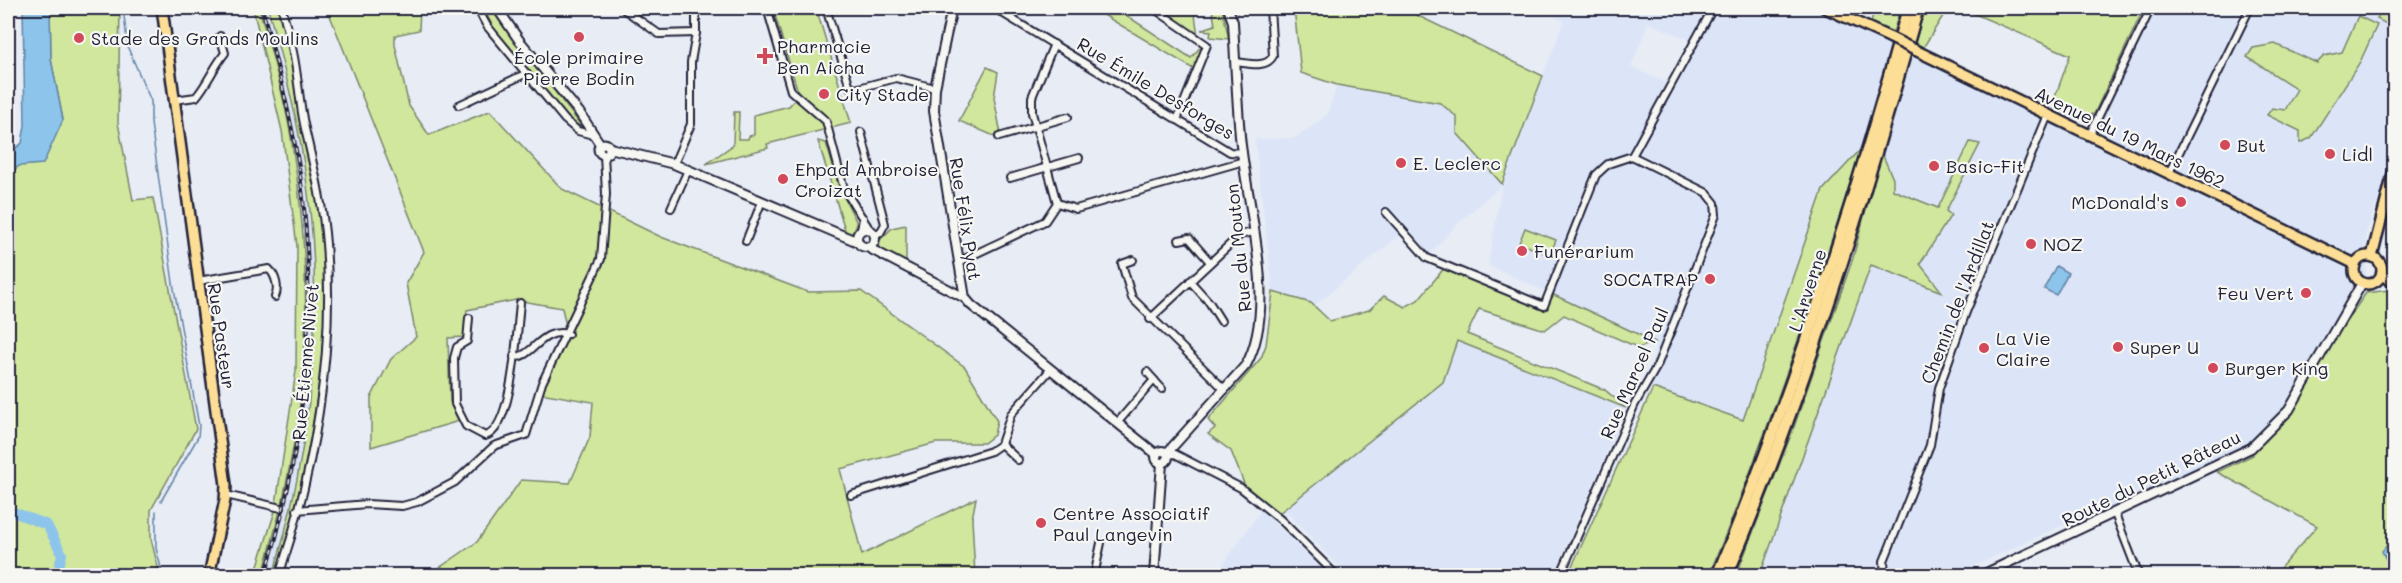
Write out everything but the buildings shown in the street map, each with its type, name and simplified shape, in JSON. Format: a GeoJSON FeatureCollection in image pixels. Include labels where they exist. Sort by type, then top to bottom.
{"type":"FeatureCollection","features":[{"type":"Feature","properties":{"kind":"highway","name":"L'Arverne"},"geometry":{"type":"LineString","coordinates":[[1717,576],[1761,467],[1812,328],[1855,193],[1908,8]]}},
{"type":"Feature","properties":{"kind":"highway","name":"L'Arverne"},"geometry":{"type":"LineString","coordinates":[[1727,576],[1770,470],[1828,309],[1918,8]]}},
{"type":"Feature","properties":{"kind":"main road","name":"Rue Pasteur"},"geometry":{"type":"LineString","coordinates":[[162,8],[226,495],[209,576]]}},
{"type":"Feature","properties":{"kind":"main road","name":"Avenue du 19 Mars 1962"},"geometry":{"type":"LineString","coordinates":[[1825,8],[1840,11],[1891,39],[2355,264]]}},
{"type":"Feature","properties":{"kind":"main road"},"geometry":{"type":"LineString","coordinates":[[2372,256],[2394,170]]}},
{"type":"Feature","properties":{"kind":"main road"},"geometry":{"type":"LineString","coordinates":[[2372,256],[2381,263],[2382,275],[2371,284],[2362,283],[2355,277],[2355,264],[2360,258],[2372,256]]}},
{"type":"Feature","properties":{"kind":"main road"},"geometry":{"type":"LineString","coordinates":[[2382,275],[2394,283]]}},
{"type":"Feature","properties":{"kind":"street","name":"Rue Étienne Nivet"},"geometry":{"type":"LineString","coordinates":[[279,576],[307,474],[320,400],[328,279],[318,179],[304,124],[293,52],[282,8]]}},
{"type":"Feature","properties":{"kind":"street"},"geometry":{"type":"LineString","coordinates":[[477,8],[487,26],[565,120],[578,131],[593,135]]}},
{"type":"Feature","properties":{"kind":"street"},"geometry":{"type":"LineString","coordinates":[[297,510],[367,504],[402,506],[417,502],[455,482],[494,446],[526,435],[542,383],[568,334],[601,259],[609,150],[607,144],[600,144],[579,112],[519,40],[496,8]]}},
{"type":"Feature","properties":{"kind":"street"},"geometry":{"type":"LineString","coordinates":[[622,8],[659,33],[696,33]]}},
{"type":"Feature","properties":{"kind":"street"},"geometry":{"type":"LineString","coordinates":[[674,164],[691,124],[691,62],[696,33],[696,8]]}},
{"type":"Feature","properties":{"kind":"street"},"geometry":{"type":"LineString","coordinates":[[767,8],[791,91],[826,121],[844,189],[864,218],[871,240],[880,256],[965,298]]}},
{"type":"Feature","properties":{"kind":"street"},"geometry":{"type":"LineString","coordinates":[[826,8],[850,87],[855,89],[896,78],[935,87]]}},
{"type":"Feature","properties":{"kind":"street","name":"Rue Félix Pyat"},"geometry":{"type":"LineString","coordinates":[[952,8],[935,87],[935,120],[965,298],[1156,454]]}},
{"type":"Feature","properties":{"kind":"street","name":"Rue Émile Desforges"},"geometry":{"type":"LineString","coordinates":[[994,8],[1230,152],[1243,157]]}},
{"type":"Feature","properties":{"kind":"street","name":"Rue du Mouton"},"geometry":{"type":"LineString","coordinates":[[1168,454],[1246,365],[1254,351],[1260,328],[1261,299],[1243,157],[1233,22],[1228,8]]}},
{"type":"Feature","properties":{"kind":"street"},"geometry":{"type":"LineString","coordinates":[[1236,62],[1265,64],[1270,62],[1273,56],[1270,8]]}},
{"type":"Feature","properties":{"kind":"street"},"geometry":{"type":"LineString","coordinates":[[1386,212],[1427,258],[1544,306],[1596,175],[1608,164],[1632,156],[1713,8]]}},
{"type":"Feature","properties":{"kind":"street"},"geometry":{"type":"LineString","coordinates":[[2090,134],[2151,8]]}},
{"type":"Feature","properties":{"kind":"street"},"geometry":{"type":"LineString","coordinates":[[2169,173],[2250,8]]}},
{"type":"Feature","properties":{"kind":"street"},"geometry":{"type":"LineString","coordinates":[[1157,9],[1207,45],[1177,120]]}},
{"type":"Feature","properties":{"kind":"street"},"geometry":{"type":"LineString","coordinates":[[174,100],[196,97],[209,81],[213,68],[225,53],[220,36]]}},
{"type":"Feature","properties":{"kind":"street"},"geometry":{"type":"LineString","coordinates":[[958,262],[1045,221],[1057,203],[1032,113],[1032,97],[1054,44]]}},
{"type":"Feature","properties":{"kind":"street"},"geometry":{"type":"LineString","coordinates":[[459,105],[525,74]]}},
{"type":"Feature","properties":{"kind":"street","name":"Chemin de l'Ardillat"},"geometry":{"type":"LineString","coordinates":[[1886,574],[1888,551],[1930,445],[1939,388],[1954,345],[2048,115]]}},
{"type":"Feature","properties":{"kind":"street"},"geometry":{"type":"LineString","coordinates":[[999,136],[1068,117]]}},
{"type":"Feature","properties":{"kind":"street"},"geometry":{"type":"LineString","coordinates":[[861,132],[885,224],[880,233],[871,240]]}},
{"type":"Feature","properties":{"kind":"street"},"geometry":{"type":"LineString","coordinates":[[609,150],[674,164],[845,238],[859,236],[871,240]]}},
{"type":"Feature","properties":{"kind":"street","name":"Rue Marcel Paul"},"geometry":{"type":"LineString","coordinates":[[1560,576],[1635,404],[1658,366],[1716,215],[1715,203],[1707,193],[1632,156]]}},
{"type":"Feature","properties":{"kind":"street"},"geometry":{"type":"LineString","coordinates":[[1057,203],[1077,209],[1243,157]]}},
{"type":"Feature","properties":{"kind":"street"},"geometry":{"type":"LineString","coordinates":[[1010,178],[1079,158]]}},
{"type":"Feature","properties":{"kind":"street"},"geometry":{"type":"LineString","coordinates":[[671,208],[688,170]]}},
{"type":"Feature","properties":{"kind":"street"},"geometry":{"type":"LineString","coordinates":[[746,240],[762,201]]}},
{"type":"Feature","properties":{"kind":"street"},"geometry":{"type":"LineString","coordinates":[[859,236],[864,218]]}},
{"type":"Feature","properties":{"kind":"street"},"geometry":{"type":"LineString","coordinates":[[1150,320],[1240,235],[1253,232]]}},
{"type":"Feature","properties":{"kind":"street"},"geometry":{"type":"LineString","coordinates":[[859,236],[871,240]]}},
{"type":"Feature","properties":{"kind":"street"},"geometry":{"type":"LineString","coordinates":[[1179,240],[1189,238],[1210,262]]}},
{"type":"Feature","properties":{"kind":"street"},"geometry":{"type":"LineString","coordinates":[[1133,260],[1122,264],[1132,298],[1150,320],[1177,340],[1225,390]]}},
{"type":"Feature","properties":{"kind":"street"},"geometry":{"type":"LineString","coordinates":[[198,281],[269,269],[274,274],[277,292],[275,297]]}},
{"type":"Feature","properties":{"kind":"street"},"geometry":{"type":"LineString","coordinates":[[1190,281],[1209,302],[1221,321]]}},
{"type":"Feature","properties":{"kind":"street","name":"Route du Petit Râteau"},"geometry":{"type":"LineString","coordinates":[[1980,576],[2236,456],[2262,439],[2289,410],[2303,389],[2362,283]]}},
{"type":"Feature","properties":{"kind":"street"},"geometry":{"type":"LineString","coordinates":[[469,318],[467,341],[457,347],[454,358],[454,387],[460,418],[476,434],[491,435],[501,422],[514,357],[519,303]]}},
{"type":"Feature","properties":{"kind":"street"},"geometry":{"type":"LineString","coordinates":[[514,357],[526,353],[540,340],[551,334],[560,332],[568,334]]}},
{"type":"Feature","properties":{"kind":"street"},"geometry":{"type":"LineString","coordinates":[[851,495],[979,456],[1001,444],[1011,414],[1051,369]]}},
{"type":"Feature","properties":{"kind":"street"},"geometry":{"type":"LineString","coordinates":[[1147,372],[1162,389]]}},
{"type":"Feature","properties":{"kind":"street"},"geometry":{"type":"LineString","coordinates":[[1118,422],[1154,380]]}},
{"type":"Feature","properties":{"kind":"street"},"geometry":{"type":"LineString","coordinates":[[1001,444],[1018,460]]}},
{"type":"Feature","properties":{"kind":"street"},"geometry":{"type":"LineString","coordinates":[[1162,463],[1157,460],[1156,454],[1161,450],[1174,454],[1241,488],[1281,520],[1337,576]]}},
{"type":"Feature","properties":{"kind":"street"},"geometry":{"type":"LineString","coordinates":[[1162,463],[1167,461],[1168,454]]}},
{"type":"Feature","properties":{"kind":"street"},"geometry":{"type":"LineString","coordinates":[[1154,576],[1162,463]]}},
{"type":"Feature","properties":{"kind":"street"},"geometry":{"type":"LineString","coordinates":[[226,495],[281,508]]}},
{"type":"Feature","properties":{"kind":"street"},"geometry":{"type":"LineString","coordinates":[[2115,514],[2139,576]]}},
{"type":"Feature","properties":{"kind":"street"},"geometry":{"type":"LineString","coordinates":[[1094,576],[1101,543]]}},
{"type":"Feature","properties":{"kind":"shaded area"},"geometry":{"type":"Polygon","coordinates":[[[255,8],[271,8],[287,69],[314,212],[316,344],[303,462],[273,576],[261,575],[281,508],[294,414],[301,247],[285,126],[255,8]]]}},
{"type":"Feature","properties":{"kind":"shaded area"},"geometry":{"type":"Polygon","coordinates":[[[1536,8],[1708,8],[1691,40],[1648,23],[1631,67],[1674,86],[1718,8],[1816,8],[1891,42],[1861,149],[1823,190],[1743,421],[1653,388],[1655,342],[1488,265],[1502,185],[1458,223],[1430,254],[1408,228],[1314,306],[1273,292],[1255,139],[1296,138],[1327,115],[1337,85],[1440,103],[1457,117],[1457,133],[1502,184],[1564,21],[1536,8]]]}},
{"type":"Feature","properties":{"kind":"shaded area"},"geometry":{"type":"Polygon","coordinates":[[[2144,8],[2381,8],[2377,19],[2394,28],[2394,155],[2366,233],[2366,293],[2287,407],[2249,449],[2101,516],[2079,518],[1954,575],[1758,576],[1893,179],[1881,151],[1910,53],[2083,137],[2144,8]]]}},
{"type":"Feature","properties":{"kind":"shaded area"},"geometry":{"type":"Polygon","coordinates":[[[1457,341],[1626,408],[1554,575],[1347,575],[1283,508],[1442,382],[1457,341]]]}},
{"type":"Feature","properties":{"kind":"shaded area"},"geometry":{"type":"Polygon","coordinates":[[[1261,510],[1328,575],[1216,575],[1261,510]]]}},
{"type":"Feature","properties":{"kind":"green space"},"geometry":{"type":"Polygon","coordinates":[[[50,8],[120,8],[118,123],[133,200],[153,198],[196,429],[151,510],[151,539],[160,575],[8,576],[8,175],[63,120],[51,59],[50,8]]]}},
{"type":"Feature","properties":{"kind":"green space"},"geometry":{"type":"Polygon","coordinates":[[[253,8],[259,8],[287,114],[304,245],[306,310],[303,373],[300,405],[282,505],[276,504],[296,371],[297,246],[282,131],[253,8]]]}},
{"type":"Feature","properties":{"kind":"green space"},"geometry":{"type":"Polygon","coordinates":[[[268,8],[278,8],[307,134],[318,198],[325,302],[314,421],[297,499],[276,576],[273,575],[287,524],[307,421],[312,368],[314,263],[310,210],[300,139],[268,8]]]}},
{"type":"Feature","properties":{"kind":"green space"},"geometry":{"type":"Polygon","coordinates":[[[327,8],[420,8],[419,30],[395,35],[395,45],[409,106],[429,135],[490,111],[562,189],[661,237],[808,292],[861,291],[965,367],[997,421],[994,435],[984,443],[936,443],[840,469],[862,555],[976,498],[972,519],[975,575],[429,575],[477,542],[521,480],[570,483],[590,437],[593,402],[540,393],[568,335],[562,308],[516,300],[467,310],[464,337],[448,338],[450,402],[459,421],[371,447],[371,398],[391,359],[416,337],[406,283],[424,252],[327,8]]]}},
{"type":"Feature","properties":{"kind":"green space"},"geometry":{"type":"Polygon","coordinates":[[[483,8],[491,8],[583,128],[571,121],[495,30],[483,8]]]}},
{"type":"Feature","properties":{"kind":"green space"},"geometry":{"type":"Polygon","coordinates":[[[791,8],[816,8],[851,123],[767,144],[768,148],[706,164],[733,145],[734,112],[739,112],[738,139],[748,139],[749,136],[754,135],[754,115],[789,106],[799,95],[774,12],[791,8]]]}},
{"type":"Feature","properties":{"kind":"green space"},"geometry":{"type":"Polygon","coordinates":[[[1092,8],[1115,8],[1191,58],[1202,45],[1203,49],[1195,70],[1092,8]]]}},
{"type":"Feature","properties":{"kind":"green space"},"geometry":{"type":"Polygon","coordinates":[[[1164,8],[1194,8],[1198,36],[1166,14],[1164,8]]]}},
{"type":"Feature","properties":{"kind":"green space"},"geometry":{"type":"Polygon","coordinates":[[[1212,8],[1222,8],[1229,39],[1210,37],[1211,31],[1201,30],[1215,25],[1212,8]]]}},
{"type":"Feature","properties":{"kind":"green space"},"geometry":{"type":"Polygon","coordinates":[[[1294,8],[1402,8],[1543,76],[1502,184],[1457,133],[1457,117],[1440,103],[1337,85],[1301,73],[1294,8]]]}},
{"type":"Feature","properties":{"kind":"green space"},"geometry":{"type":"Polygon","coordinates":[[[1881,8],[1901,8],[1893,32],[1871,24],[1873,14],[1879,16],[1881,8]]]}},
{"type":"Feature","properties":{"kind":"green space"},"geometry":{"type":"Polygon","coordinates":[[[1924,8],[1948,8],[1923,48],[1915,42],[1924,8]]]}},
{"type":"Feature","properties":{"kind":"green space"},"geometry":{"type":"Polygon","coordinates":[[[1961,8],[2144,8],[2094,114],[2082,116],[2053,103],[2070,55],[1961,8]]]}},
{"type":"Feature","properties":{"kind":"green space"},"geometry":{"type":"Polygon","coordinates":[[[2381,8],[2394,8],[2394,28],[2377,19],[2381,8]]]}},
{"type":"Feature","properties":{"kind":"green space"},"geometry":{"type":"Polygon","coordinates":[[[2358,16],[2377,25],[2360,62],[2311,138],[2300,143],[2300,131],[2267,115],[2272,108],[2285,110],[2297,89],[2247,57],[2253,48],[2275,44],[2317,63],[2324,56],[2342,52],[2358,16]]]}},
{"type":"Feature","properties":{"kind":"green space"},"geometry":{"type":"Polygon","coordinates":[[[987,67],[998,72],[994,98],[1001,134],[994,136],[959,121],[987,67]]]}},
{"type":"Feature","properties":{"kind":"green space"},"geometry":{"type":"Polygon","coordinates":[[[818,141],[826,143],[840,189],[856,221],[856,228],[851,234],[846,233],[818,141]]]}},
{"type":"Feature","properties":{"kind":"green space"},"geometry":{"type":"Polygon","coordinates":[[[1970,142],[1980,144],[1946,211],[1951,215],[1920,264],[1942,292],[1871,265],[1760,575],[1736,576],[1794,427],[1853,258],[1881,151],[1893,179],[1893,190],[1938,208],[1970,142]]]}},
{"type":"Feature","properties":{"kind":"green space"},"geometry":{"type":"Polygon","coordinates":[[[1861,149],[1790,364],[1709,575],[1568,575],[1653,388],[1743,420],[1823,190],[1861,149]]]}},
{"type":"Feature","properties":{"kind":"green space"},"geometry":{"type":"Polygon","coordinates":[[[906,225],[906,263],[882,252],[878,242],[892,228],[906,225]]]}},
{"type":"Feature","properties":{"kind":"green space"},"geometry":{"type":"Polygon","coordinates":[[[1525,228],[1556,240],[1550,255],[1519,243],[1525,228]]]}},
{"type":"Feature","properties":{"kind":"green space"},"geometry":{"type":"Polygon","coordinates":[[[1446,266],[1544,306],[1554,295],[1655,342],[1639,348],[1564,315],[1545,330],[1479,309],[1467,334],[1605,390],[1626,408],[1457,341],[1443,382],[1278,514],[1245,486],[1231,451],[1208,434],[1215,428],[1208,420],[1261,358],[1266,345],[1273,292],[1311,303],[1330,321],[1369,310],[1384,296],[1405,307],[1418,300],[1446,266]]]}},
{"type":"Feature","properties":{"kind":"green space"},"geometry":{"type":"Polygon","coordinates":[[[2389,290],[2394,292],[2394,575],[2274,575],[2317,526],[2217,472],[2253,455],[2249,449],[2287,407],[2366,293],[2389,290]]]}},
{"type":"Feature","properties":{"kind":"green space"},"geometry":{"type":"Polygon","coordinates":[[[275,511],[280,511],[263,575],[255,575],[275,511]]]}},
{"type":"Feature","properties":{"kind":"water"},"geometry":{"type":"Polygon","coordinates":[[[23,8],[50,8],[51,59],[63,120],[43,164],[19,166],[8,175],[8,155],[22,143],[25,125],[23,8]]]}},
{"type":"Feature","properties":{"kind":"water"},"geometry":{"type":"Polygon","coordinates":[[[2056,266],[2068,273],[2056,295],[2044,289],[2056,266]]]}},
{"type":"Feature","properties":{"kind":"water"},"geometry":{"type":"Polygon","coordinates":[[[2394,537],[2394,576],[2382,551],[2394,537]]]}},
{"type":"Feature","properties":{"kind":"waterway"},"geometry":{"type":"LineString","coordinates":[[123,8],[128,48],[151,101],[151,123],[173,283],[199,426],[198,437],[161,501]]}},
{"type":"Feature","properties":{"kind":"waterway"},"geometry":{"type":"LineString","coordinates":[[8,510],[47,525],[62,554],[57,576]]}},
{"type":"Feature","properties":{"kind":"waterway"},"geometry":{"type":"LineString","coordinates":[[156,511],[156,548],[163,576]]}},
{"type":"Feature","properties":{"kind":"railway"},"geometry":{"type":"LineString","coordinates":[[262,8],[287,107],[299,167],[308,270],[308,322],[299,424],[279,526],[265,576]]}},
{"type":"Feature","properties":{"kind":"place","name":"École primaire Pierre Bodin"},"geometry":{"type":"Point","coordinates":[579,37]}},
{"type":"Feature","properties":{"kind":"place","name":"Stade des Grands Moulins"},"geometry":{"type":"Point","coordinates":[79,38]}},
{"type":"Feature","properties":{"kind":"place","name":"Pharmacie Ben Aicha"},"geometry":{"type":"Point","coordinates":[765,56]}},
{"type":"Feature","properties":{"kind":"place","name":"City Stade"},"geometry":{"type":"Point","coordinates":[824,94]}},
{"type":"Feature","properties":{"kind":"place","name":"But"},"geometry":{"type":"Point","coordinates":[2225,145]}},
{"type":"Feature","properties":{"kind":"place","name":"Lidl"},"geometry":{"type":"Point","coordinates":[2330,154]}},
{"type":"Feature","properties":{"kind":"place","name":"E. Leclerc"},"geometry":{"type":"Point","coordinates":[1401,163]}},
{"type":"Feature","properties":{"kind":"place","name":"Basic-Fit"},"geometry":{"type":"Point","coordinates":[1934,166]}},
{"type":"Feature","properties":{"kind":"place","name":"Ehpad Ambroise Croizat"},"geometry":{"type":"Point","coordinates":[783,179]}},
{"type":"Feature","properties":{"kind":"place","name":"McDonald's"},"geometry":{"type":"Point","coordinates":[2181,202]}},
{"type":"Feature","properties":{"kind":"place","name":"NOZ"},"geometry":{"type":"Point","coordinates":[2031,244]}},
{"type":"Feature","properties":{"kind":"place","name":"Funérarium"},"geometry":{"type":"Point","coordinates":[1522,251]}},
{"type":"Feature","properties":{"kind":"place","name":"SOCATRAP"},"geometry":{"type":"Point","coordinates":[1710,279]}},
{"type":"Feature","properties":{"kind":"place","name":"Feu Vert"},"geometry":{"type":"Point","coordinates":[2306,293]}},
{"type":"Feature","properties":{"kind":"place","name":"Super U"},"geometry":{"type":"Point","coordinates":[2118,347]}},
{"type":"Feature","properties":{"kind":"place","name":"La Vie Claire"},"geometry":{"type":"Point","coordinates":[1984,348]}},
{"type":"Feature","properties":{"kind":"place","name":"Burger King"},"geometry":{"type":"Point","coordinates":[2213,368]}},
{"type":"Feature","properties":{"kind":"place","name":"Centre Associatif Paul Langevin"},"geometry":{"type":"Point","coordinates":[1041,523]}}]}
